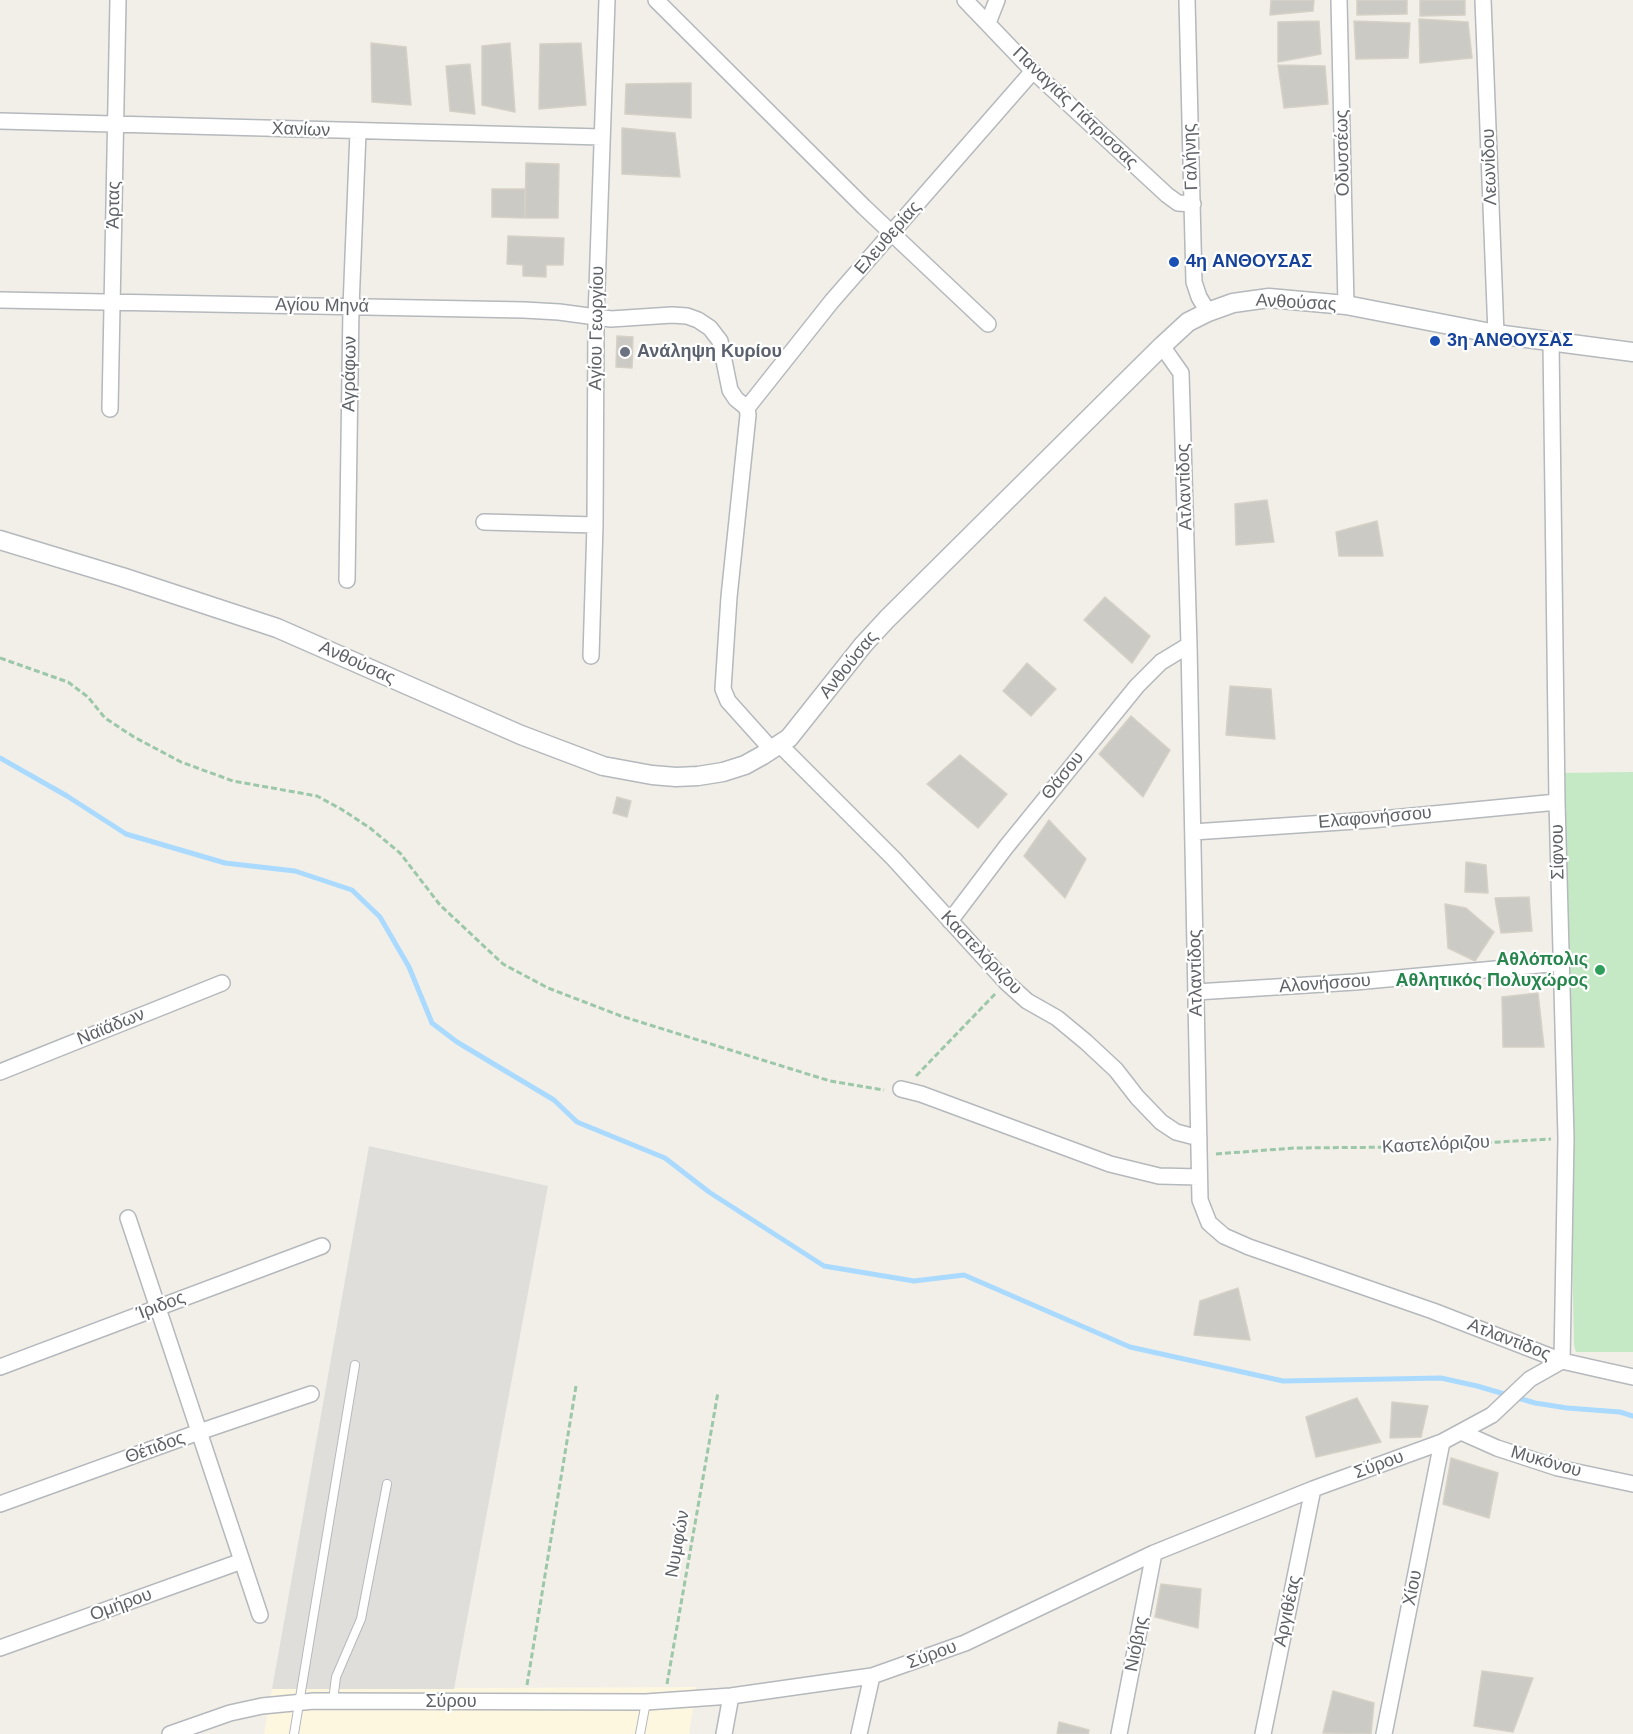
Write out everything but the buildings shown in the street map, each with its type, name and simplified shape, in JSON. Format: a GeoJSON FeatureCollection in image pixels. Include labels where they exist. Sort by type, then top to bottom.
{"type":"FeatureCollection","features":[{"type":"Feature","properties":{"kind":"street","name":"Άρτας"},"geometry":{"type":"LineString","coordinates":[[110,409],[118,0]]}},
{"type":"Feature","properties":{"kind":"street","name":"Αγίου Γεωργίου"},"geometry":{"type":"LineString","coordinates":[[591,656],[595,525],[596,318],[607,0]]}},
{"type":"Feature","properties":{"kind":"street"},"geometry":{"type":"LineString","coordinates":[[656,0],[892,234],[988,324]]}},
{"type":"Feature","properties":{"kind":"street","name":"Παναγιάς Γιάτρισσας"},"geometry":{"type":"LineString","coordinates":[[965,0],[1033,72],[1167,195],[1178,203],[1193,204]]}},
{"type":"Feature","properties":{"kind":"street"},"geometry":{"type":"LineString","coordinates":[[988,22],[997,0]]}},
{"type":"Feature","properties":{"kind":"street","name":"Γαλήνης"},"geometry":{"type":"LineString","coordinates":[[1187,0],[1194,282],[1199,297],[1208,312]]}},
{"type":"Feature","properties":{"kind":"street","name":"Οδυσσέως"},"geometry":{"type":"LineString","coordinates":[[1339,0],[1346,305]]}},
{"type":"Feature","properties":{"kind":"street","name":"Λεωνίδου"},"geometry":{"type":"LineString","coordinates":[[1483,0],[1496,334]]}},
{"type":"Feature","properties":{"kind":"street","name":"Ελευθερίας"},"geometry":{"type":"LineString","coordinates":[[747,408],[832,301],[1033,72]]}},
{"type":"Feature","properties":{"kind":"street","name":"Χανίων"},"geometry":{"type":"LineString","coordinates":[[0,121],[358,132],[602,136]]}},
{"type":"Feature","properties":{"kind":"street","name":"Αγράφων"},"geometry":{"type":"LineString","coordinates":[[346,580],[351,307],[358,132]]}},
{"type":"Feature","properties":{"kind":"street","name":"Ανθούσας"},"geometry":{"type":"LineString","coordinates":[[0,540],[277,628],[521,735],[603,765],[652,775],[698,776],[723,772],[745,765],[776,747],[798,727],[863,645],[887,619],[1162,346],[1188,322],[1208,312],[1233,303],[1269,298],[1346,305],[1496,334],[1633,352]]}},
{"type":"Feature","properties":{"kind":"street","name":"Αγίου Μηνά"},"geometry":{"type":"LineString","coordinates":[[0,300],[547,311],[596,318],[687,316],[710,328],[718,338],[722,347],[730,390],[736,399],[747,408]]}},
{"type":"Feature","properties":{"kind":"street","name":"Σίφνου"},"geometry":{"type":"LineString","coordinates":[[1551,342],[1560,963],[1566,1138],[1562,1361]]}},
{"type":"Feature","properties":{"kind":"street","name":"Ατλαντίδος"},"geometry":{"type":"LineString","coordinates":[[1162,346],[1175,361],[1181,373],[1190,645],[1200,1200],[1209,1222],[1224,1236],[1249,1248],[1433,1311],[1562,1361]]}},
{"type":"Feature","properties":{"kind":"street","name":"Καστελόριζου"},"geometry":{"type":"LineString","coordinates":[[747,408],[747,427],[729,597],[723,689],[728,701],[894,859],[1006,982],[1027,1001],[1057,1018],[1086,1042],[1116,1070],[1161,1122],[1176,1132],[1199,1138]]}},
{"type":"Feature","properties":{"kind":"street"},"geometry":{"type":"LineString","coordinates":[[484,522],[595,525]]}},
{"type":"Feature","properties":{"kind":"street","name":"Θάσου"},"geometry":{"type":"LineString","coordinates":[[950,921],[1005,847],[1137,686],[1161,662],[1190,645]]}},
{"type":"Feature","properties":{"kind":"street","name":"Ελαφονήσσου"},"geometry":{"type":"LineString","coordinates":[[1193,832],[1371,820],[1557,802]]}},
{"type":"Feature","properties":{"kind":"street","name":"Αλονήσσου"},"geometry":{"type":"LineString","coordinates":[[1196,992],[1355,982],[1560,963]]}},
{"type":"Feature","properties":{"kind":"street","name":"Ναϊάδων"},"geometry":{"type":"LineString","coordinates":[[0,1072],[222,982]]}},
{"type":"Feature","properties":{"kind":"street"},"geometry":{"type":"LineString","coordinates":[[901,1089],[921,1094],[1110,1164],[1159,1176],[1199,1177]]}},
{"type":"Feature","properties":{"kind":"street"},"geometry":{"type":"LineString","coordinates":[[128,1218],[260,1615]]}},
{"type":"Feature","properties":{"kind":"street","name":"Ίριδος"},"geometry":{"type":"LineString","coordinates":[[0,1367],[322,1246]]}},
{"type":"Feature","properties":{"kind":"street"},"geometry":{"type":"LineString","coordinates":[[1562,1361],[1633,1377]]}},
{"type":"Feature","properties":{"kind":"street","name":"Σύρου"},"geometry":{"type":"LineString","coordinates":[[174,1733],[230,1713],[262,1706],[333,1701],[646,1702],[731,1696],[872,1676],[965,1643],[1154,1553],[1313,1489],[1442,1442],[1492,1415],[1530,1379],[1562,1361]]}},
{"type":"Feature","properties":{"kind":"street","name":"Θέτιδος"},"geometry":{"type":"LineString","coordinates":[[0,1504],[311,1394]]}},
{"type":"Feature","properties":{"kind":"street","name":"Μυκόνου"},"geometry":{"type":"LineString","coordinates":[[1461,1432],[1497,1448],[1558,1468],[1633,1484]]}},
{"type":"Feature","properties":{"kind":"street","name":"Χίου"},"geometry":{"type":"LineString","coordinates":[[1383,1734],[1442,1442]]}},
{"type":"Feature","properties":{"kind":"street","name":"Αργιθέας"},"geometry":{"type":"LineString","coordinates":[[1263,1734],[1313,1489]]}},
{"type":"Feature","properties":{"kind":"street","name":"Νιόβης"},"geometry":{"type":"LineString","coordinates":[[1119,1734],[1154,1553]]}},
{"type":"Feature","properties":{"kind":"street","name":"Ομήρου"},"geometry":{"type":"LineString","coordinates":[[0,1648],[242,1561]]}},
{"type":"Feature","properties":{"kind":"street"},"geometry":{"type":"LineString","coordinates":[[859,1734],[872,1676]]}},
{"type":"Feature","properties":{"kind":"street"},"geometry":{"type":"LineString","coordinates":[[724,1734],[731,1696]]}},
{"type":"Feature","properties":{"kind":"lane"},"geometry":{"type":"LineString","coordinates":[[294,1734],[354,1365]]}},
{"type":"Feature","properties":{"kind":"lane"},"geometry":{"type":"LineString","coordinates":[[333,1701],[336,1677],[361,1619],[387,1484]]}},
{"type":"Feature","properties":{"kind":"lane"},"geometry":{"type":"LineString","coordinates":[[640,1734],[646,1702]]}},
{"type":"Feature","properties":{"kind":"path"},"geometry":{"type":"LineString","coordinates":[[0,658],[68,682],[88,697],[105,718],[182,762],[233,781],[317,796],[341,809],[370,828],[400,853],[440,905],[502,964],[548,988],[621,1016],[830,1081],[879,1090],[901,1089],[942,1051],[1006,982]]}},
{"type":"Feature","properties":{"kind":"path","name":"Καστελόριζου"},"geometry":{"type":"LineString","coordinates":[[1199,1156],[1294,1148],[1411,1148],[1566,1138]]}},
{"type":"Feature","properties":{"kind":"path"},"geometry":{"type":"LineString","coordinates":[[524,1702],[576,1386]]}},
{"type":"Feature","properties":{"kind":"path","name":"Νυμφών"},"geometry":{"type":"LineString","coordinates":[[664,1701],[718,1392]]}},
{"type":"Feature","properties":{"kind":"shaded area"},"geometry":{"type":"Polygon","coordinates":[[[369,1146],[548,1186],[454,1689],[272,1689],[369,1146]]]}},
{"type":"Feature","properties":{"kind":"shaded area"},"geometry":{"type":"Polygon","coordinates":[[[696,1687],[689,1734],[264,1734],[272,1689],[696,1687]]]}},
{"type":"Feature","properties":{"kind":"green space","name":"Αθλόπολις Αθλητικός Πολυχώρος"},"geometry":{"type":"Polygon","coordinates":[[[1633,772],[1633,1352],[1576,1352],[1574,1345],[1563,773],[1633,772]]]}},
{"type":"Feature","properties":{"kind":"waterway"},"geometry":{"type":"LineString","coordinates":[[0,758],[67,796],[126,834],[225,863],[295,871],[352,890],[380,917],[409,967],[432,1023],[457,1042],[554,1100],[577,1122],[665,1158],[709,1192],[824,1266],[914,1281],[964,1275],[1130,1347],[1283,1381],[1441,1378],[1535,1403],[1620,1412],[1633,1416]]}},
{"type":"Feature","properties":{"kind":"place","name":"4η ΑΝΘΟΥΣΑΣ"},"geometry":{"type":"Point","coordinates":[1174,262]}},
{"type":"Feature","properties":{"kind":"place","name":"3η ΑΝΘΟΥΣΑΣ"},"geometry":{"type":"Point","coordinates":[1435,341]}},
{"type":"Feature","properties":{"kind":"place","name":"Ανάληψη Κυρίου"},"geometry":{"type":"Point","coordinates":[625,352]}},
{"type":"Feature","properties":{"kind":"place","name":"Αθλόπολις Αθλητικός Πολυχώρος"},"geometry":{"type":"Point","coordinates":[1600,970]}}]}
